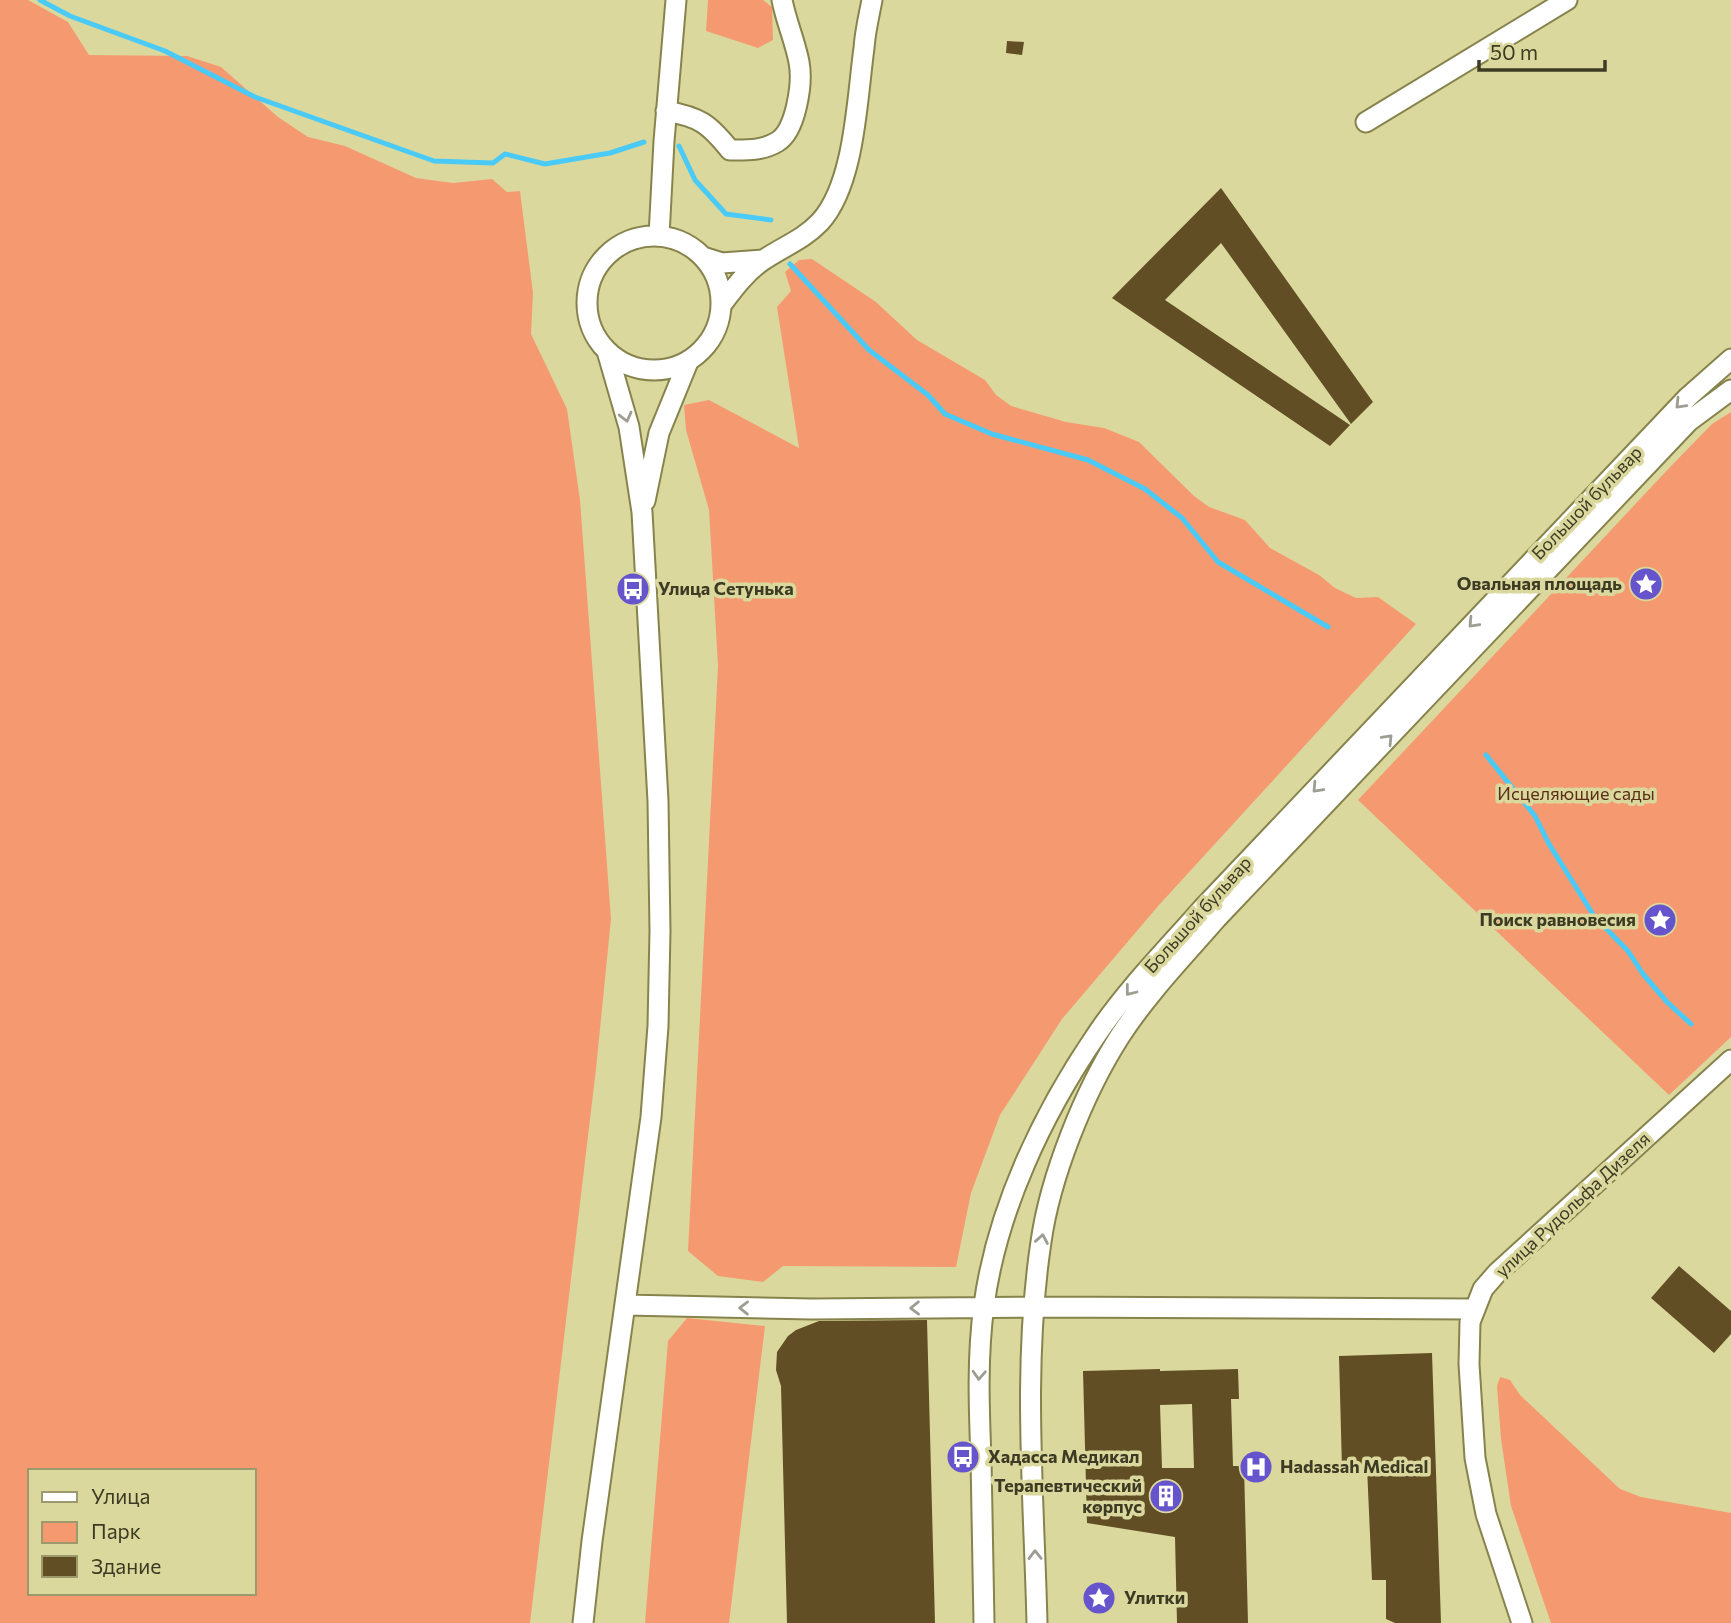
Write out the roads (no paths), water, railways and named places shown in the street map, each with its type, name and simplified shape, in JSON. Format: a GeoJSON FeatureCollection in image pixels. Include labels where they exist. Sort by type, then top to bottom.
{"type":"FeatureCollection","features":[{"type":"Feature","properties":{"kind":"street"},"geometry":{"type":"LineString","coordinates":[[659,236],[676,0]]}},
{"type":"Feature","properties":{"kind":"street"},"geometry":{"type":"LineString","coordinates":[[666,111],[693,115],[712,127],[730,150],[755,150],[779,141],[791,121],[801,89],[799,62],[782,0]]}},
{"type":"Feature","properties":{"kind":"street"},"geometry":{"type":"LineString","coordinates":[[722,304],[762,260],[796,243],[811,231],[822,219],[839,191],[853,134],[872,0]]}},
{"type":"Feature","properties":{"kind":"street"},"geometry":{"type":"LineString","coordinates":[[1366,122],[1567,0]]}},
{"type":"Feature","properties":{"kind":"street"},"geometry":{"type":"LineString","coordinates":[[659,236],[690,246],[703,257],[720,286],[722,304],[715,332],[704,349],[688,362],[667,369],[645,370],[624,363],[607,351],[594,335],[588,316],[587,295],[592,276],[604,258],[619,245],[638,237],[659,236]]}},
{"type":"Feature","properties":{"kind":"street"},"geometry":{"type":"LineString","coordinates":[[703,257],[722,263],[762,260]]}},
{"type":"Feature","properties":{"kind":"street"},"geometry":{"type":"LineString","coordinates":[[583,1623],[651,1117],[660,931],[658,801],[642,512],[628,427],[607,351]]}},
{"type":"Feature","properties":{"kind":"street","name":"Большой бульвар"},"geometry":{"type":"LineString","coordinates":[[984,1623],[979,1386],[984,1307],[999,1238],[1018,1180],[1041,1130],[1097,1033],[1138,981],[1222,888],[1669,416],[1731,359]]}},
{"type":"Feature","properties":{"kind":"street"},"geometry":{"type":"LineString","coordinates":[[642,512],[659,433],[688,362]]}},
{"type":"Feature","properties":{"kind":"street","name":"Большой бульвар"},"geometry":{"type":"LineString","coordinates":[[1037,1623],[1031,1385],[1034,1307],[1041,1240],[1051,1199],[1070,1137],[1091,1087],[1120,1036],[1155,988],[1217,918],[1689,421],[1731,390]]}},
{"type":"Feature","properties":{"kind":"street","name":"улица Рудольфа Дизеля"},"geometry":{"type":"LineString","coordinates":[[1522,1623],[1486,1514],[1475,1458],[1469,1364],[1473,1308],[1483,1289],[1497,1273],[1731,1060]]}},
{"type":"Feature","properties":{"kind":"street"},"geometry":{"type":"LineString","coordinates":[[626,1305],[812,1309],[1473,1308]]}},
{"type":"Feature","properties":{"kind":"waterway"},"geometry":{"type":"LineString","coordinates":[[40,0],[70,16],[165,51],[255,97],[434,161],[493,163],[505,154],[545,164],[610,153],[644,142]]}},
{"type":"Feature","properties":{"kind":"waterway"},"geometry":{"type":"LineString","coordinates":[[679,146],[695,180],[726,214],[771,220]]}},
{"type":"Feature","properties":{"kind":"waterway"},"geometry":{"type":"LineString","coordinates":[[790,264],[869,350],[928,395],[945,414],[992,434],[1088,460],[1145,489],[1182,518],[1218,562],[1328,627]]}},
{"type":"Feature","properties":{"kind":"waterway"},"geometry":{"type":"LineString","coordinates":[[1486,755],[1535,816],[1549,844],[1594,916],[1628,951],[1667,1002],[1691,1024]]}},
{"type":"Feature","properties":{"kind":"place","name":"Овальная площадь"},"geometry":{"type":"Point","coordinates":[1646,584]}},
{"type":"Feature","properties":{"kind":"place","name":"Улица Сетунька"},"geometry":{"type":"Point","coordinates":[633,589]}},
{"type":"Feature","properties":{"kind":"place","name":"Поиск равновесия"},"geometry":{"type":"Point","coordinates":[1660,920]}},
{"type":"Feature","properties":{"kind":"place","name":"Хадасса Медикал"},"geometry":{"type":"Point","coordinates":[963,1457]}},
{"type":"Feature","properties":{"kind":"place","name":"Hadassah Medical"},"geometry":{"type":"Point","coordinates":[1256,1467]}},
{"type":"Feature","properties":{"kind":"place","name":"Терапевтический корпус"},"geometry":{"type":"Point","coordinates":[1166,1496]}},
{"type":"Feature","properties":{"kind":"place","name":"Улитки"},"geometry":{"type":"Point","coordinates":[1099,1598]}},
{"type":"Feature","properties":{"kind":"park label","name":"Исцеляющие сады"},"geometry":{"type":"Point","coordinates":[1576,794]}}]}
